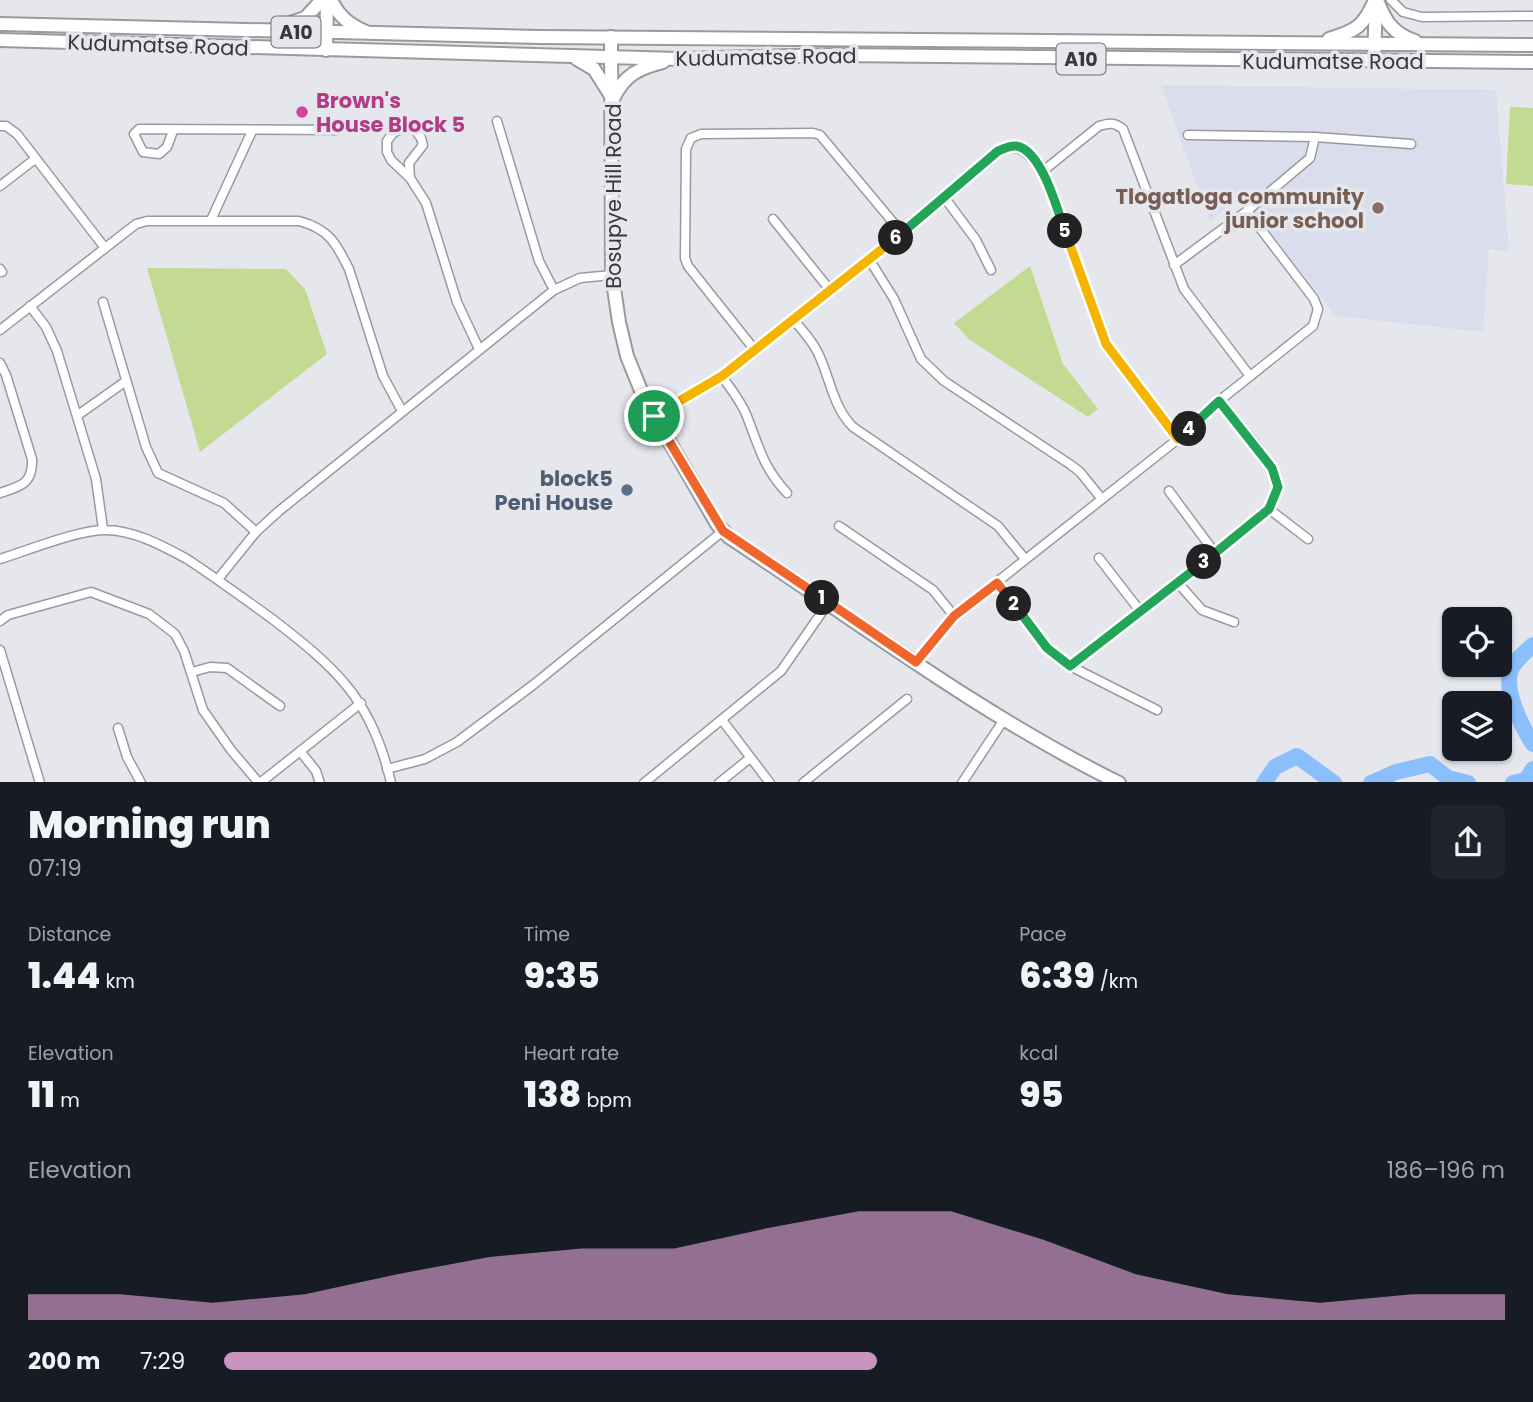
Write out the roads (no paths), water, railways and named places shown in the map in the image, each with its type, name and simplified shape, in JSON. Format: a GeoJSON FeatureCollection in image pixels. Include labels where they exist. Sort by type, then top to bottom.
{"type":"FeatureCollection","features":[{"type":"Feature","properties":{"kind":"main road"},"geometry":{"type":"LineString","coordinates":[[258,32],[305,18],[322,0]]}},
{"type":"Feature","properties":{"kind":"main road"},"geometry":{"type":"LineString","coordinates":[[326,50],[329,0]]}},
{"type":"Feature","properties":{"kind":"main road"},"geometry":{"type":"LineString","coordinates":[[329,0],[349,24],[370,34]]}},
{"type":"Feature","properties":{"kind":"main road"},"geometry":{"type":"LineString","coordinates":[[1374,61],[1376,0]]}},
{"type":"Feature","properties":{"kind":"main road"},"geometry":{"type":"LineString","coordinates":[[1308,43],[1359,27],[1368,17],[1376,0]]}},
{"type":"Feature","properties":{"kind":"main road"},"geometry":{"type":"LineString","coordinates":[[1376,0],[1384,19],[1400,35],[1426,44]]}},
{"type":"Feature","properties":{"kind":"main road","name":"Kudumatse Road"},"geometry":{"type":"LineString","coordinates":[[0,24],[370,34],[1533,45]]}},
{"type":"Feature","properties":{"kind":"main road","name":"Bosupye Hill Road"},"geometry":{"type":"LineString","coordinates":[[611,37],[612,275],[619,323],[627,356],[644,398],[723,531],[1003,721],[1119,782]]}},
{"type":"Feature","properties":{"kind":"main road","name":"Kudumatse Road"},"geometry":{"type":"LineString","coordinates":[[0,40],[679,59],[835,55],[1533,62]]}},
{"type":"Feature","properties":{"kind":"main road"},"geometry":{"type":"LineString","coordinates":[[573,57],[594,69],[613,99],[621,84],[633,72],[679,59]]}},
{"type":"Feature","properties":{"kind":"street"},"geometry":{"type":"LineString","coordinates":[[1391,0],[1403,12],[1422,17],[1533,16]]}},
{"type":"Feature","properties":{"kind":"street"},"geometry":{"type":"LineString","coordinates":[[496,121],[539,261],[554,290]]}},
{"type":"Feature","properties":{"kind":"street"},"geometry":{"type":"LineString","coordinates":[[1043,171],[1098,126],[1116,124],[1127,136],[1174,265],[1190,298],[1250,376]]}},
{"type":"Feature","properties":{"kind":"street"},"geometry":{"type":"LineString","coordinates":[[0,126],[6,126],[17,134],[105,248]]}},
{"type":"Feature","properties":{"kind":"street"},"geometry":{"type":"LineString","coordinates":[[410,178],[409,163],[423,145],[422,138],[415,130],[405,127],[393,133],[387,141],[387,152],[391,160],[410,178],[426,203],[457,302],[479,349]]}},
{"type":"Feature","properties":{"kind":"street"},"geometry":{"type":"LineString","coordinates":[[173,131],[167,147],[159,154],[143,152],[134,134],[139,130],[337,130]]}},
{"type":"Feature","properties":{"kind":"street"},"geometry":{"type":"LineString","coordinates":[[211,220],[252,131]]}},
{"type":"Feature","properties":{"kind":"street"},"geometry":{"type":"LineString","coordinates":[[754,349],[693,274],[685,258],[686,149],[691,138],[701,134],[820,135],[902,233]]}},
{"type":"Feature","properties":{"kind":"street"},"geometry":{"type":"LineString","coordinates":[[1188,135],[1315,137],[1411,144]]}},
{"type":"Feature","properties":{"kind":"street"},"geometry":{"type":"LineString","coordinates":[[1174,265],[1247,211],[1310,158],[1315,137]]}},
{"type":"Feature","properties":{"kind":"street"},"geometry":{"type":"LineString","coordinates":[[654,416],[722,376],[902,233],[998,151],[1006,147],[1021,147],[1043,171],[1106,344],[1178,439]]}},
{"type":"Feature","properties":{"kind":"street"},"geometry":{"type":"LineString","coordinates":[[0,186],[35,159]]}},
{"type":"Feature","properties":{"kind":"street"},"geometry":{"type":"LineString","coordinates":[[944,197],[976,240],[991,271]]}},
{"type":"Feature","properties":{"kind":"street"},"geometry":{"type":"LineString","coordinates":[[916,662],[954,616],[1178,439],[1219,401],[1313,326],[1318,309],[1314,299],[1247,211]]}},
{"type":"Feature","properties":{"kind":"street"},"geometry":{"type":"LineString","coordinates":[[773,219],[830,290]]}},
{"type":"Feature","properties":{"kind":"street"},"geometry":{"type":"LineString","coordinates":[[0,330],[128,229],[146,220],[299,221],[317,226],[329,237],[349,269],[383,376],[402,411]]}},
{"type":"Feature","properties":{"kind":"street"},"geometry":{"type":"LineString","coordinates":[[869,259],[894,299],[924,364],[944,381],[1080,472],[1101,498]]}},
{"type":"Feature","properties":{"kind":"street"},"geometry":{"type":"LineString","coordinates":[[218,579],[256,532],[330,468],[554,290],[580,278],[612,275]]}},
{"type":"Feature","properties":{"kind":"street"},"geometry":{"type":"LineString","coordinates":[[103,302],[149,458],[158,473],[224,503],[256,532]]}},
{"type":"Feature","properties":{"kind":"street"},"geometry":{"type":"LineString","coordinates":[[30,306],[52,339],[78,415],[96,479],[103,529]]}},
{"type":"Feature","properties":{"kind":"street"},"geometry":{"type":"LineString","coordinates":[[793,319],[818,352],[836,402],[846,420],[863,435],[998,526],[1025,559]]}},
{"type":"Feature","properties":{"kind":"street"},"geometry":{"type":"LineString","coordinates":[[0,363],[32,459],[33,470],[29,479],[19,487],[0,493]]}},
{"type":"Feature","properties":{"kind":"street"},"geometry":{"type":"LineString","coordinates":[[722,376],[742,406],[765,465],[787,493]]}},
{"type":"Feature","properties":{"kind":"street"},"geometry":{"type":"LineString","coordinates":[[78,415],[126,381]]}},
{"type":"Feature","properties":{"kind":"street"},"geometry":{"type":"LineString","coordinates":[[1070,666],[1269,509],[1278,487],[1272,468],[1219,401]]}},
{"type":"Feature","properties":{"kind":"street"},"geometry":{"type":"LineString","coordinates":[[1169,491],[1215,553]]}},
{"type":"Feature","properties":{"kind":"street"},"geometry":{"type":"LineString","coordinates":[[1269,509],[1308,539]]}},
{"type":"Feature","properties":{"kind":"street"},"geometry":{"type":"LineString","coordinates":[[839,526],[933,590],[954,616]]}},
{"type":"Feature","properties":{"kind":"street"},"geometry":{"type":"LineString","coordinates":[[0,559],[103,529],[133,535],[167,548],[218,579],[317,653],[339,674],[361,703],[372,725],[390,782]]}},
{"type":"Feature","properties":{"kind":"street"},"geometry":{"type":"LineString","coordinates":[[387,769],[425,759],[457,742],[533,685],[723,531]]}},
{"type":"Feature","properties":{"kind":"street"},"geometry":{"type":"LineString","coordinates":[[1099,558],[1140,611]]}},
{"type":"Feature","properties":{"kind":"street"},"geometry":{"type":"LineString","coordinates":[[997,583],[1047,648],[1070,666],[1157,710]]}},
{"type":"Feature","properties":{"kind":"street"},"geometry":{"type":"LineString","coordinates":[[1178,583],[1202,610],[1234,622]]}},
{"type":"Feature","properties":{"kind":"street"},"geometry":{"type":"LineString","coordinates":[[0,621],[8,614],[91,592],[149,614],[175,634],[192,672],[203,710],[231,750],[260,782],[361,703]]}},
{"type":"Feature","properties":{"kind":"street"},"geometry":{"type":"LineString","coordinates":[[644,782],[781,671],[828,602]]}},
{"type":"Feature","properties":{"kind":"street"},"geometry":{"type":"LineString","coordinates":[[0,650],[40,782]]}},
{"type":"Feature","properties":{"kind":"street"},"geometry":{"type":"LineString","coordinates":[[192,672],[210,667],[227,668],[280,706]]}},
{"type":"Feature","properties":{"kind":"street"},"geometry":{"type":"LineString","coordinates":[[803,782],[907,699]]}},
{"type":"Feature","properties":{"kind":"street"},"geometry":{"type":"LineString","coordinates":[[722,720],[769,782]]}},
{"type":"Feature","properties":{"kind":"street"},"geometry":{"type":"LineString","coordinates":[[962,782],[1003,721]]}},
{"type":"Feature","properties":{"kind":"street"},"geometry":{"type":"LineString","coordinates":[[118,728],[127,757],[141,782]]}},
{"type":"Feature","properties":{"kind":"street"},"geometry":{"type":"LineString","coordinates":[[300,751],[316,771],[320,782]]}},
{"type":"Feature","properties":{"kind":"street"},"geometry":{"type":"LineString","coordinates":[[719,782],[750,758]]}},
{"type":"Feature","properties":{"kind":"waterway"},"geometry":{"type":"LineString","coordinates":[[1533,645],[1520,656],[1509,678],[1515,708],[1533,744]]}},
{"type":"Feature","properties":{"kind":"waterway"},"geometry":{"type":"LineString","coordinates":[[1265,782],[1275,767],[1297,756],[1333,782]]}},
{"type":"Feature","properties":{"kind":"waterway"},"geometry":{"type":"LineString","coordinates":[[1373,782],[1396,772],[1430,764],[1448,778],[1464,782]]}},
{"type":"Feature","properties":{"kind":"waterway"},"geometry":{"type":"LineString","coordinates":[[1517,782],[1526,780],[1533,769]]}},
{"type":"Feature","properties":{"kind":"place","name":"Brown's House Block 5"},"geometry":{"type":"Point","coordinates":[302,112]}},
{"type":"Feature","properties":{"kind":"place","name":"Tlogatloga community junior school"},"geometry":{"type":"Point","coordinates":[1378,208]}},
{"type":"Feature","properties":{"kind":"place","name":"block5 Peni House"},"geometry":{"type":"Point","coordinates":[627,490]}}]}
